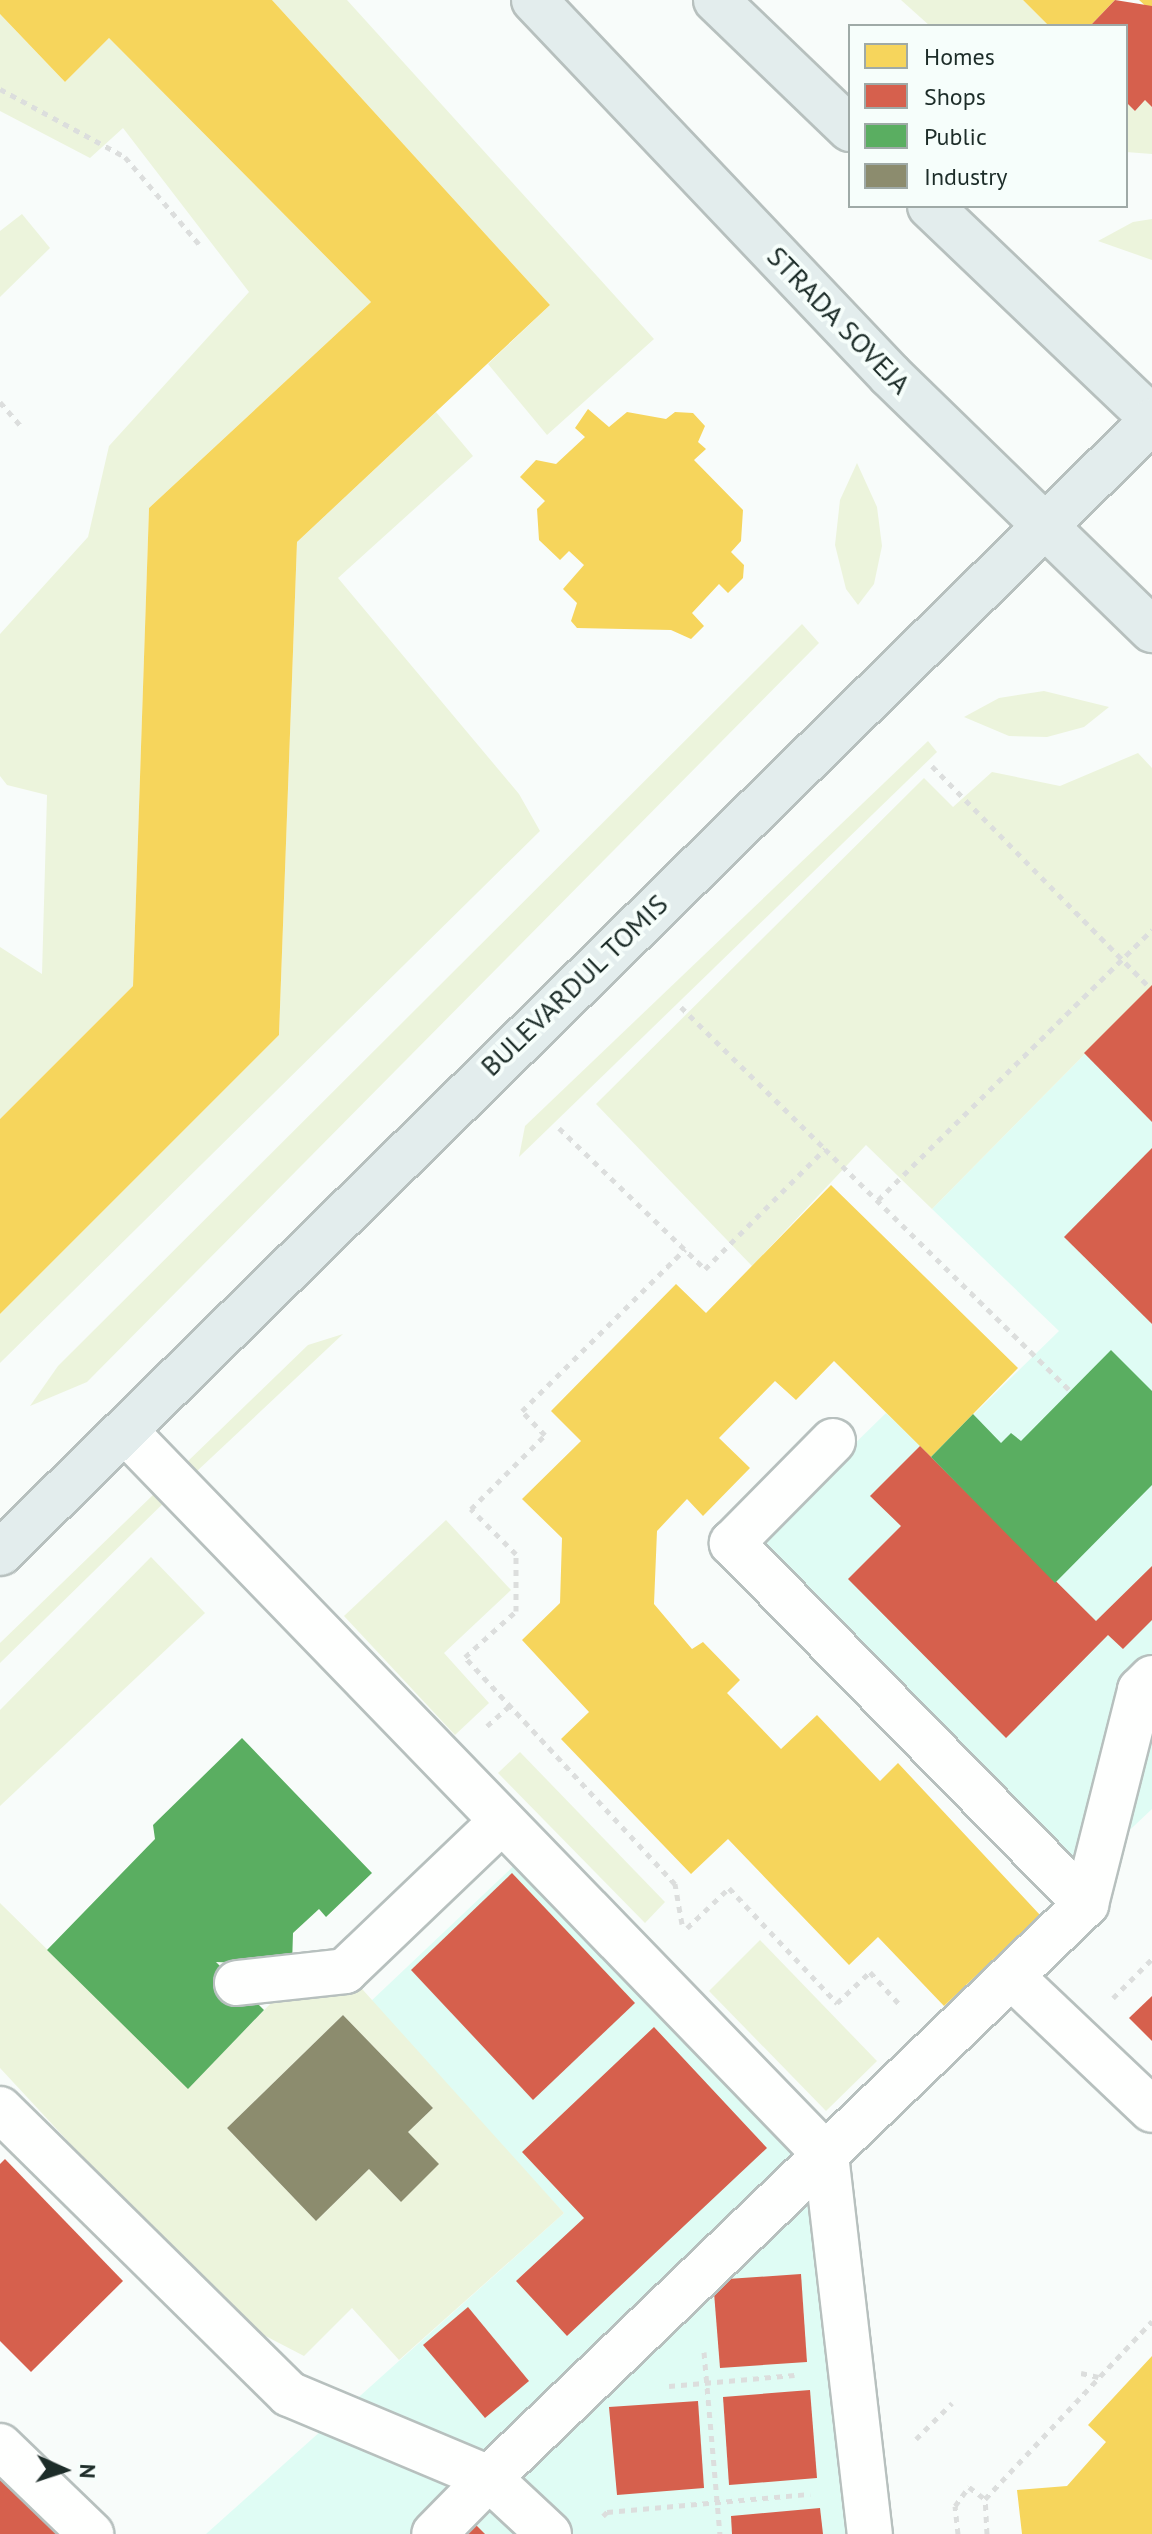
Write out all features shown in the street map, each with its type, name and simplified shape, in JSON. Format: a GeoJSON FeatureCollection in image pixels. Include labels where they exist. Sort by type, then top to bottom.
{"type":"FeatureCollection","features":[{"type":"Feature","properties":{"kind":"main road","name":"STRADA SOVEJA"},"geometry":{"type":"LineString","coordinates":[[534,0],[890,375],[1048,524],[1152,630]]}},
{"type":"Feature","properties":{"kind":"main road"},"geometry":{"type":"LineString","coordinates":[[716,0],[848,127]]}},
{"type":"Feature","properties":{"kind":"main road"},"geometry":{"type":"LineString","coordinates":[[932,208],[1152,420]]}},
{"type":"Feature","properties":{"kind":"main road","name":"BULEVARDUL TOMIS"},"geometry":{"type":"LineString","coordinates":[[0,1553],[126,1432],[374,1181],[1152,420]]}},
{"type":"Feature","properties":{"kind":"street"},"geometry":{"type":"LineString","coordinates":[[126,1432],[826,2155],[870,2534]]}},
{"type":"Feature","properties":{"kind":"street"},"geometry":{"type":"LineString","coordinates":[[833,1441],[732,1543],[1086,1904]]}},
{"type":"Feature","properties":{"kind":"street"},"geometry":{"type":"LineString","coordinates":[[434,2534],[1086,1904],[1140,1690],[1152,1678]]}},
{"type":"Feature","properties":{"kind":"street"},"geometry":{"type":"LineString","coordinates":[[237,1983],[345,1971],[502,1821]]}},
{"type":"Feature","properties":{"kind":"street"},"geometry":{"type":"LineString","coordinates":[[1012,1977],[1152,2110]]}},
{"type":"Feature","properties":{"kind":"street"},"geometry":{"type":"LineString","coordinates":[[0,2109],[289,2394],[489,2478],[549,2534]]}},
{"type":"Feature","properties":{"kind":"street"},"geometry":{"type":"LineString","coordinates":[[0,2446],[91,2534]]}},
{"type":"Feature","properties":{"kind":"path"},"geometry":{"type":"LineString","coordinates":[[0,89],[125,157],[199,244]]}},
{"type":"Feature","properties":{"kind":"path"},"geometry":{"type":"LineString","coordinates":[[0,402],[21,426]]}},
{"type":"Feature","properties":{"kind":"path"},"geometry":{"type":"LineString","coordinates":[[932,766],[1150,988]]}},
{"type":"Feature","properties":{"kind":"path"},"geometry":{"type":"LineString","coordinates":[[878,1200],[1152,930]]}},
{"type":"Feature","properties":{"kind":"path"},"geometry":{"type":"LineString","coordinates":[[681,1007],[1070,1391]]}},
{"type":"Feature","properties":{"kind":"path"},"geometry":{"type":"LineString","coordinates":[[559,1128],[705,1269],[825,1149]]}},
{"type":"Feature","properties":{"kind":"path"},"geometry":{"type":"LineString","coordinates":[[685,1249],[522,1411],[545,1435],[471,1509],[516,1554],[516,1611],[465,1657],[675,1884],[683,1932],[729,1888],[837,2003],[870,1972],[900,2004]]}},
{"type":"Feature","properties":{"kind":"path"},"geometry":{"type":"LineString","coordinates":[[698,2278],[720,2534]]}},
{"type":"Feature","properties":{"kind":"path"},"geometry":{"type":"LineString","coordinates":[[987,2534],[985,2499],[1152,2321]]}},
{"type":"Feature","properties":{"kind":"path"},"geometry":{"type":"LineString","coordinates":[[1081,2373],[1100,2377]]}},
{"type":"Feature","properties":{"kind":"path"},"geometry":{"type":"LineString","coordinates":[[586,2384],[596,2393],[801,2374]]}},
{"type":"Feature","properties":{"kind":"path"},"geometry":{"type":"LineString","coordinates":[[958,2534],[955,2506],[969,2487],[985,2499]]}},
{"type":"Feature","properties":{"kind":"path"},"geometry":{"type":"LineString","coordinates":[[607,2512],[813,2494]]}},
{"type":"Feature","properties":{"kind":"shaded area"},"geometry":{"type":"Polygon","coordinates":[[[272,0],[347,0],[654,339],[547,435],[488,364],[550,305],[272,0]]]}},
{"type":"Feature","properties":{"kind":"shaded area"},"geometry":{"type":"Polygon","coordinates":[[[901,0],[1023,0],[1047,24],[928,24],[901,0]]]}},
{"type":"Feature","properties":{"kind":"shaded area"},"geometry":{"type":"Polygon","coordinates":[[[0,14],[65,82],[109,38],[371,302],[149,508],[133,986],[0,1119],[0,947],[42,974],[47,795],[7,785],[0,776],[0,634],[88,537],[109,446],[249,292],[123,128],[90,158],[0,111],[0,14]]]}},
{"type":"Feature","properties":{"kind":"shaded area"},"geometry":{"type":"Polygon","coordinates":[[[1145,100],[1152,107],[1152,154],[1128,152],[1128,104],[1135,111],[1145,100]]]}},
{"type":"Feature","properties":{"kind":"shaded area"},"geometry":{"type":"Polygon","coordinates":[[[22,214],[50,248],[0,297],[0,231],[22,214]]]}},
{"type":"Feature","properties":{"kind":"shaded area"},"geometry":{"type":"Polygon","coordinates":[[[1152,219],[1152,260],[1098,241],[1133,222],[1152,219]]]}},
{"type":"Feature","properties":{"kind":"shaded area"},"geometry":{"type":"Polygon","coordinates":[[[436,412],[473,456],[338,578],[519,794],[540,831],[0,1363],[0,1314],[279,1035],[297,542],[436,412]]]}},
{"type":"Feature","properties":{"kind":"shaded area"},"geometry":{"type":"Polygon","coordinates":[[[857,463],[877,507],[882,546],[874,584],[858,605],[846,589],[835,545],[840,500],[857,463]]]}},
{"type":"Feature","properties":{"kind":"shaded area"},"geometry":{"type":"Polygon","coordinates":[[[802,624],[819,643],[87,1382],[30,1406],[58,1366],[802,624]]]}},
{"type":"Feature","properties":{"kind":"shaded area"},"geometry":{"type":"Polygon","coordinates":[[[1044,691],[1109,707],[1084,727],[1047,737],[1009,736],[964,717],[999,698],[1044,691]]]}},
{"type":"Feature","properties":{"kind":"shaded area"},"geometry":{"type":"Polygon","coordinates":[[[928,741],[937,752],[519,1157],[525,1126],[928,741]]]}},
{"type":"Feature","properties":{"kind":"shaded area"},"geometry":{"type":"Polygon","coordinates":[[[1138,753],[1152,768],[1152,986],[932,1209],[866,1145],[752,1266],[596,1104],[924,778],[953,807],[992,772],[1060,786],[1138,753]]]}},
{"type":"Feature","properties":{"kind":"shaded area"},"geometry":{"type":"Polygon","coordinates":[[[1152,986],[1152,1809],[1081,1876],[751,1545],[886,1413],[931,1456],[1059,1331],[932,1209],[1152,986]]]}},
{"type":"Feature","properties":{"kind":"shaded area"},"geometry":{"type":"Polygon","coordinates":[[[343,1334],[180,1487],[0,1663],[0,1643],[308,1345],[343,1334]]]}},
{"type":"Feature","properties":{"kind":"shaded area"},"geometry":{"type":"Polygon","coordinates":[[[446,1520],[511,1590],[444,1653],[489,1703],[455,1735],[344,1616],[446,1520]]]}},
{"type":"Feature","properties":{"kind":"shaded area"},"geometry":{"type":"Polygon","coordinates":[[[151,1557],[205,1613],[0,1806],[0,1710],[151,1557]]]}},
{"type":"Feature","properties":{"kind":"shaded area"},"geometry":{"type":"Polygon","coordinates":[[[520,1752],[665,1902],[645,1923],[498,1773],[520,1752]]]}},
{"type":"Feature","properties":{"kind":"shaded area"},"geometry":{"type":"Polygon","coordinates":[[[521,1859],[807,2158],[851,2534],[206,2534],[564,2213],[369,2003],[521,1859]]]}},
{"type":"Feature","properties":{"kind":"shaded area"},"geometry":{"type":"Polygon","coordinates":[[[0,1903],[188,2088],[278,1996],[354,1980],[564,2213],[399,2360],[352,2308],[304,2356],[233,2319],[0,2068],[0,1903]],[[343,2015],[227,2128],[316,2221],[369,2169],[401,2202],[408,2132],[433,2108],[343,2015]]]}},
{"type":"Feature","properties":{"kind":"shaded area"},"geometry":{"type":"Polygon","coordinates":[[[760,1940],[877,2061],[826,2111],[709,1991],[760,1940]]]}},
{"type":"Feature","properties":{"kind":"building: Homes"},"geometry":{"type":"Polygon","coordinates":[[[0,0],[272,0],[550,305],[297,542],[279,1035],[0,1314],[0,1119],[133,986],[149,508],[371,302],[109,38],[65,82],[0,14],[0,0]]]}},
{"type":"Feature","properties":{"kind":"building: Homes"},"geometry":{"type":"Polygon","coordinates":[[[1023,0],[1115,0],[1092,24],[1047,24],[1023,0]]]}},
{"type":"Feature","properties":{"kind":"building: Homes"},"geometry":{"type":"Polygon","coordinates":[[[1139,0],[1152,0],[1152,6],[1149,9],[1139,0]]]}},
{"type":"Feature","properties":{"kind":"building: Homes"},"geometry":{"type":"Polygon","coordinates":[[[588,409],[609,427],[627,412],[666,419],[675,412],[693,413],[705,426],[698,442],[706,449],[694,460],[743,510],[741,541],[731,552],[744,565],[743,578],[728,593],[719,584],[692,613],[704,626],[691,639],[671,630],[577,628],[571,621],[577,603],[563,589],[584,565],[569,551],[560,560],[539,540],[537,509],[545,501],[520,477],[536,460],[556,464],[585,437],[575,428],[588,409]]]}},
{"type":"Feature","properties":{"kind":"building: Homes"},"geometry":{"type":"Polygon","coordinates":[[[831,1185],[1018,1368],[931,1457],[834,1361],[796,1400],[775,1381],[719,1438],[750,1468],[703,1516],[687,1499],[657,1531],[654,1604],[692,1649],[703,1642],[740,1680],[727,1693],[781,1749],[817,1715],[880,1781],[898,1763],[1040,1915],[944,2006],[878,1937],[849,1965],[728,1839],[691,1874],[561,1739],[589,1712],[522,1640],[560,1603],[562,1538],[522,1499],[581,1441],[551,1411],[676,1284],[706,1313],[831,1185]]]}},
{"type":"Feature","properties":{"kind":"building: Homes"},"geometry":{"type":"Polygon","coordinates":[[[1152,2356],[1152,2534],[1022,2534],[1017,2490],[1067,2486],[1106,2442],[1088,2425],[1152,2356]]]}},
{"type":"Feature","properties":{"kind":"building: Shops"},"geometry":{"type":"Polygon","coordinates":[[[1115,0],[1152,6],[1152,107],[1145,100],[1135,111],[1128,104],[1128,24],[1092,24],[1115,0]]]}},
{"type":"Feature","properties":{"kind":"building: Shops"},"geometry":{"type":"Polygon","coordinates":[[[1152,985],[1152,1122],[1084,1053],[1152,985]]]}},
{"type":"Feature","properties":{"kind":"building: Shops"},"geometry":{"type":"Polygon","coordinates":[[[1152,1148],[1152,1324],[1064,1237],[1152,1148]]]}},
{"type":"Feature","properties":{"kind":"building: Shops"},"geometry":{"type":"Polygon","coordinates":[[[920,1446],[1096,1621],[1152,1566],[1152,1620],[1123,1649],[1108,1635],[1006,1738],[848,1579],[901,1526],[870,1496],[920,1446]]]}},
{"type":"Feature","properties":{"kind":"building: Shops"},"geometry":{"type":"Polygon","coordinates":[[[512,1873],[635,2003],[533,2100],[411,1970],[512,1873]]]}},
{"type":"Feature","properties":{"kind":"building: Shops"},"geometry":{"type":"Polygon","coordinates":[[[1152,1996],[1152,2041],[1129,2018],[1152,1996]]]}},
{"type":"Feature","properties":{"kind":"building: Shops"},"geometry":{"type":"Polygon","coordinates":[[[654,2027],[767,2148],[567,2336],[516,2281],[584,2218],[522,2152],[654,2027]]]}},
{"type":"Feature","properties":{"kind":"building: Shops"},"geometry":{"type":"Polygon","coordinates":[[[5,2159],[123,2281],[31,2372],[0,2341],[0,2164],[5,2159]]]}},
{"type":"Feature","properties":{"kind":"building: Shops"},"geometry":{"type":"Polygon","coordinates":[[[801,2274],[807,2362],[720,2368],[713,2280],[801,2274]]]}},
{"type":"Feature","properties":{"kind":"building: Shops"},"geometry":{"type":"Polygon","coordinates":[[[468,2307],[529,2381],[485,2418],[423,2345],[468,2307]]]}},
{"type":"Feature","properties":{"kind":"building: Shops"},"geometry":{"type":"Polygon","coordinates":[[[810,2390],[817,2478],[729,2485],[723,2397],[810,2390]]]}},
{"type":"Feature","properties":{"kind":"building: Shops"},"geometry":{"type":"Polygon","coordinates":[[[698,2401],[704,2488],[617,2495],[609,2407],[698,2401]]]}},
{"type":"Feature","properties":{"kind":"building: Shops"},"geometry":{"type":"Polygon","coordinates":[[[0,2463],[75,2534],[0,2534],[0,2463]]]}},
{"type":"Feature","properties":{"kind":"building: Shops"},"geometry":{"type":"Polygon","coordinates":[[[820,2508],[823,2534],[732,2534],[731,2516],[820,2508]]]}},
{"type":"Feature","properties":{"kind":"building: Shops"},"geometry":{"type":"Polygon","coordinates":[[[472,2521],[485,2534],[460,2534],[472,2521]]]}},
{"type":"Feature","properties":{"kind":"building: Public"},"geometry":{"type":"Polygon","coordinates":[[[1111,1350],[1152,1391],[1152,1485],[1055,1583],[931,1457],[973,1414],[1001,1443],[1011,1433],[1021,1441],[1111,1350]]]}},
{"type":"Feature","properties":{"kind":"building: Public"},"geometry":{"type":"Polygon","coordinates":[[[242,1738],[372,1873],[326,1917],[319,1909],[293,1933],[292,1965],[216,1962],[264,2010],[188,2089],[47,1950],[155,1839],[153,1825],[242,1738]]]}},
{"type":"Feature","properties":{"kind":"building: Industry"},"geometry":{"type":"Polygon","coordinates":[[[343,2015],[433,2108],[408,2132],[439,2164],[401,2202],[369,2169],[316,2221],[227,2128],[343,2015]]]}}]}
